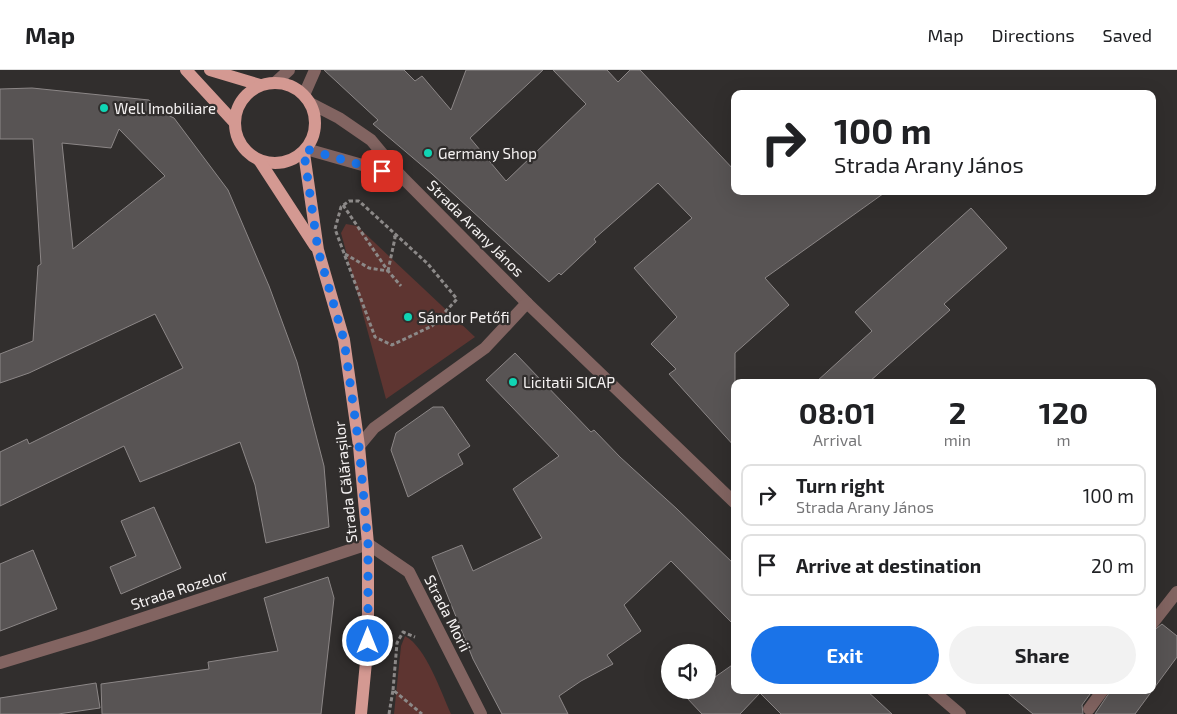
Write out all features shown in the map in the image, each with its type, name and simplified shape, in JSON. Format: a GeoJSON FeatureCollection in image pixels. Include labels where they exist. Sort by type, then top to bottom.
{"type":"FeatureCollection","features":[{"type":"Feature","properties":{"kind":"main road"},"geometry":{"type":"LineString","coordinates":[[186,70],[234,122]]}},
{"type":"Feature","properties":{"kind":"main road"},"geometry":{"type":"LineString","coordinates":[[210,70],[260,85]]}},
{"type":"Feature","properties":{"kind":"main road"},"geometry":{"type":"LineString","coordinates":[[276,82],[291,86],[307,99],[316,124],[313,139],[305,151],[290,161],[275,164],[259,160],[246,152],[237,139],[234,122],[237,107],[247,94],[260,85],[276,82]]}},
{"type":"Feature","properties":{"kind":"main road","name":"Strada Călărașilor"},"geometry":{"type":"LineString","coordinates":[[305,151],[318,250],[344,340],[359,446],[368,544],[368,641],[361,714]]}},
{"type":"Feature","properties":{"kind":"main road","name":"Strada Călărașilor"},"geometry":{"type":"LineString","coordinates":[[259,160],[318,250]]}},
{"type":"Feature","properties":{"kind":"street"},"geometry":{"type":"LineString","coordinates":[[276,82],[289,70]]}},
{"type":"Feature","properties":{"kind":"street"},"geometry":{"type":"LineString","coordinates":[[307,99],[315,70]]}},
{"type":"Feature","properties":{"kind":"street","name":"Strada Arany János"},"geometry":{"type":"LineString","coordinates":[[307,99],[371,140],[401,176],[527,303],[731,499]]}},
{"type":"Feature","properties":{"kind":"street","name":"Strada Arany János"},"geometry":{"type":"LineString","coordinates":[[305,151],[401,176]]}},
{"type":"Feature","properties":{"kind":"street"},"geometry":{"type":"LineString","coordinates":[[359,446],[374,428],[486,348],[527,303]]}},
{"type":"Feature","properties":{"kind":"street","name":"Strada Rozelor"},"geometry":{"type":"LineString","coordinates":[[0,663],[89,636],[368,544]]}},
{"type":"Feature","properties":{"kind":"street","name":"Strada Morii"},"geometry":{"type":"LineString","coordinates":[[368,544],[409,572],[481,714]]}},
{"type":"Feature","properties":{"kind":"street"},"geometry":{"type":"LineString","coordinates":[[1156,619],[1177,592]]}},
{"type":"Feature","properties":{"kind":"street"},"geometry":{"type":"LineString","coordinates":[[937,694],[960,714]]}},
{"type":"Feature","properties":{"kind":"street"},"geometry":{"type":"LineString","coordinates":[[1089,709],[1100,694]]}},
{"type":"Feature","properties":{"kind":"path"},"geometry":{"type":"LineString","coordinates":[[349,201],[359,201],[428,264],[457,299],[432,326],[392,345],[375,337],[335,229],[337,216],[343,205],[349,201]]}},
{"type":"Feature","properties":{"kind":"path"},"geometry":{"type":"LineString","coordinates":[[343,205],[388,271],[401,286]]}},
{"type":"Feature","properties":{"kind":"path"},"geometry":{"type":"LineString","coordinates":[[388,271],[395,238],[393,233]]}},
{"type":"Feature","properties":{"kind":"path"},"geometry":{"type":"LineString","coordinates":[[344,253],[369,268],[388,271]]}},
{"type":"Feature","properties":{"kind":"path"},"geometry":{"type":"LineString","coordinates":[[389,714],[397,644],[403,632],[413,635],[419,642]]}},
{"type":"Feature","properties":{"kind":"path"},"geometry":{"type":"LineString","coordinates":[[393,690],[422,714]]}},
{"type":"Feature","properties":{"kind":"shaded area"},"geometry":{"type":"Polygon","coordinates":[[[346,224],[357,226],[475,337],[386,399],[341,233],[346,224]]]}},
{"type":"Feature","properties":{"kind":"shaded area"},"geometry":{"type":"Polygon","coordinates":[[[405,636],[420,650],[426,660],[451,714],[394,714],[401,646],[405,636]]]}},
{"type":"Feature","properties":{"kind":"building"},"geometry":{"type":"Polygon","coordinates":[[[324,70],[404,70],[415,81],[422,76],[451,110],[466,70],[543,70],[470,138],[506,181],[586,104],[553,70],[607,70],[618,82],[630,70],[640,70],[731,167],[731,195],[881,195],[765,278],[789,305],[735,353],[735,379],[731,379],[731,443],[669,374],[676,369],[651,344],[677,317],[634,268],[692,218],[658,183],[594,239],[596,242],[561,275],[559,273],[549,282],[432,174],[373,124],[378,120],[324,70]]]}},
{"type":"Feature","properties":{"kind":"building"},"geometry":{"type":"Polygon","coordinates":[[[32,88],[149,100],[163,113],[174,118],[228,190],[269,286],[297,362],[324,466],[329,527],[266,543],[255,485],[240,442],[140,482],[124,446],[0,506],[0,452],[27,439],[29,444],[183,368],[155,314],[29,373],[0,383],[0,354],[33,341],[38,266],[41,264],[33,139],[0,139],[0,89],[32,88]],[[119,129],[111,148],[62,143],[73,249],[165,176],[119,129]]]}},
{"type":"Feature","properties":{"kind":"building"},"geometry":{"type":"Polygon","coordinates":[[[971,208],[1007,248],[944,304],[950,310],[872,379],[819,379],[872,331],[855,312],[971,208]]]}},
{"type":"Feature","properties":{"kind":"building"},"geometry":{"type":"Polygon","coordinates":[[[515,353],[591,432],[594,430],[620,457],[731,561],[731,622],[671,561],[624,605],[641,631],[607,655],[613,664],[581,681],[559,696],[568,714],[502,714],[473,659],[432,557],[462,545],[473,571],[542,538],[513,489],[559,456],[486,380],[515,353]]]}},
{"type":"Feature","properties":{"kind":"building"},"geometry":{"type":"Polygon","coordinates":[[[433,407],[443,407],[470,446],[458,454],[463,464],[408,497],[391,450],[396,433],[433,407]]]}},
{"type":"Feature","properties":{"kind":"building"},"geometry":{"type":"Polygon","coordinates":[[[154,507],[181,568],[121,594],[110,567],[136,556],[121,521],[154,507]]]}},
{"type":"Feature","properties":{"kind":"building"},"geometry":{"type":"Polygon","coordinates":[[[33,550],[57,609],[0,631],[0,564],[33,550]]]}},
{"type":"Feature","properties":{"kind":"building"},"geometry":{"type":"Polygon","coordinates":[[[328,577],[334,598],[321,714],[102,714],[101,684],[209,669],[208,662],[278,651],[264,598],[328,577]]]}},
{"type":"Feature","properties":{"kind":"building"},"geometry":{"type":"Polygon","coordinates":[[[1162,624],[1177,636],[1177,657],[1156,686],[1156,629],[1162,624]]]}},
{"type":"Feature","properties":{"kind":"building"},"geometry":{"type":"Polygon","coordinates":[[[731,666],[731,694],[759,694],[740,714],[702,714],[688,699],[716,699],[716,676],[731,666]]]}},
{"type":"Feature","properties":{"kind":"building"},"geometry":{"type":"Polygon","coordinates":[[[96,683],[100,708],[58,714],[0,714],[0,698],[96,683]]]}},
{"type":"Feature","properties":{"kind":"building"},"geometry":{"type":"Polygon","coordinates":[[[761,694],[870,694],[892,714],[781,714],[761,694]]]}},
{"type":"Feature","properties":{"kind":"building"},"geometry":{"type":"Polygon","coordinates":[[[1009,694],[1090,694],[1082,705],[1083,714],[1033,714],[1009,694]]]}},
{"type":"Feature","properties":{"kind":"building"},"geometry":{"type":"Polygon","coordinates":[[[1108,694],[1150,694],[1135,714],[1095,714],[1108,694]]]}},
{"type":"Feature","properties":{"kind":"place","name":"Well Imobiliare"},"geometry":{"type":"Point","coordinates":[104,108]}},
{"type":"Feature","properties":{"kind":"place","name":"Germany Shop"},"geometry":{"type":"Point","coordinates":[428,153]}},
{"type":"Feature","properties":{"kind":"place","name":"Sándor Petőfi"},"geometry":{"type":"Point","coordinates":[408,317]}},
{"type":"Feature","properties":{"kind":"place","name":"Licitatii SICAP"},"geometry":{"type":"Point","coordinates":[513,382]}},
{"type":"Feature","properties":{"kind":"route"},"geometry":{"type":"LineString","coordinates":[[368,641],[368,544],[359,446],[344,340],[318,250],[304,153],[306,149],[382,171]]}}]}
